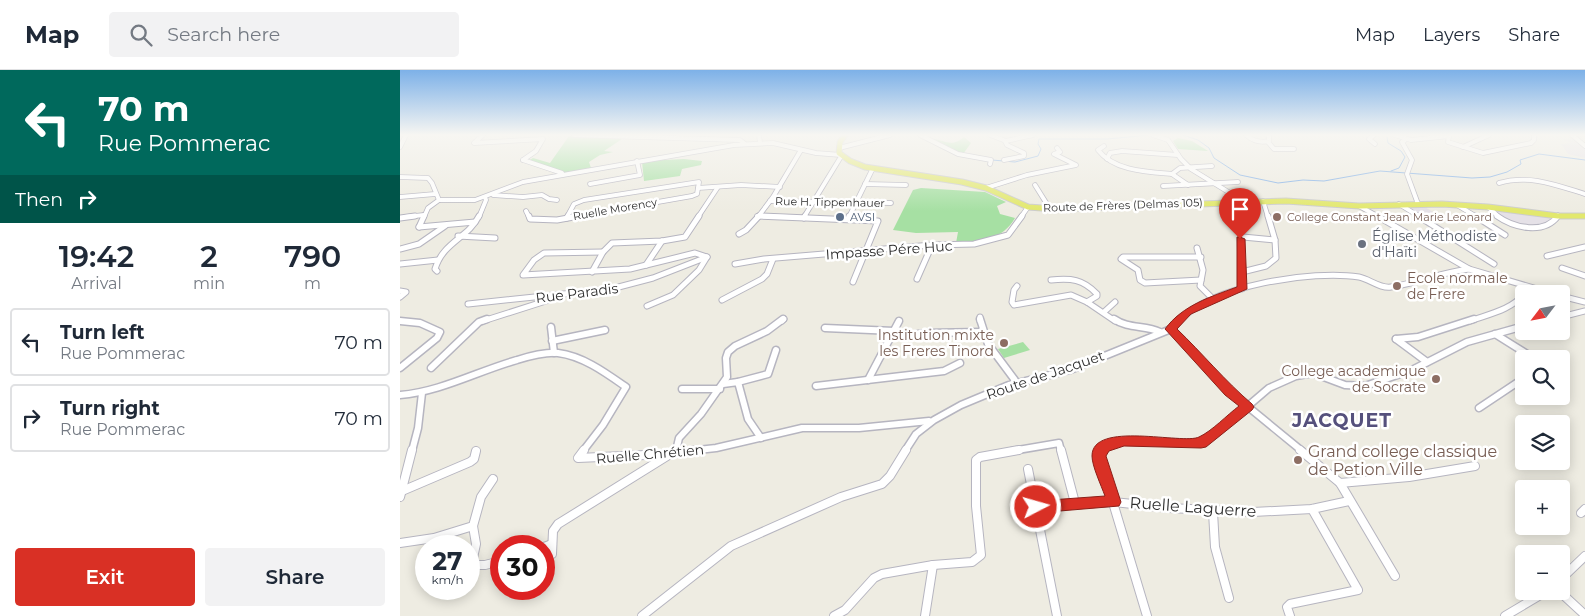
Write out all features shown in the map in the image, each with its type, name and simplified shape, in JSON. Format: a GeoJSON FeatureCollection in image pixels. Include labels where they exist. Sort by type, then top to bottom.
{"type":"FeatureCollection","features":[{"type":"Feature","properties":{"kind":"main road","name":"Route de Frères (Delmas 105)"},"geometry":{"type":"LineString","coordinates":[[852,160],[858,165],[873,168],[962,182],[986,188],[1028,207],[1050,209],[1263,201],[1359,206],[1399,204],[1457,205],[1558,216],[1585,216]]}},
{"type":"Feature","properties":{"kind":"street"},"geometry":{"type":"LineString","coordinates":[[523,160],[564,174]]}},
{"type":"Feature","properties":{"kind":"street"},"geometry":{"type":"LineString","coordinates":[[475,222],[418,227],[424,220],[424,215],[428,208],[438,200],[485,198],[514,184],[640,160]]}},
{"type":"Feature","properties":{"kind":"street"},"geometry":{"type":"LineString","coordinates":[[739,234],[748,231],[780,186],[795,160]]}},
{"type":"Feature","properties":{"kind":"street"},"geometry":{"type":"LineString","coordinates":[[804,218],[837,160]]}},
{"type":"Feature","properties":{"kind":"street"},"geometry":{"type":"LineString","coordinates":[[986,188],[1027,175],[1076,165],[1067,160]]}},
{"type":"Feature","properties":{"kind":"street"},"geometry":{"type":"LineString","coordinates":[[1110,160],[1127,168],[1172,174],[1188,185]]}},
{"type":"Feature","properties":{"kind":"street"},"geometry":{"type":"LineString","coordinates":[[1183,160],[1212,183],[1243,201]]}},
{"type":"Feature","properties":{"kind":"street"},"geometry":{"type":"LineString","coordinates":[[1413,160],[1413,166],[1408,173],[1415,200],[1418,204]]}},
{"type":"Feature","properties":{"kind":"street"},"geometry":{"type":"LineString","coordinates":[[590,184],[640,175],[637,161]]}},
{"type":"Feature","properties":{"kind":"street"},"geometry":{"type":"LineString","coordinates":[[1172,174],[1180,168],[1212,166]]}},
{"type":"Feature","properties":{"kind":"street"},"geometry":{"type":"LineString","coordinates":[[848,219],[873,168]]}},
{"type":"Feature","properties":{"kind":"street"},"geometry":{"type":"LineString","coordinates":[[400,177],[428,178],[435,186],[435,194],[438,200]]}},
{"type":"Feature","properties":{"kind":"street"},"geometry":{"type":"LineString","coordinates":[[1499,183],[1510,180],[1531,179],[1585,194]]}},
{"type":"Feature","properties":{"kind":"street"},"geometry":{"type":"LineString","coordinates":[[567,218],[576,202],[602,196],[699,182],[698,188],[780,186]]}},
{"type":"Feature","properties":{"kind":"street"},"geometry":{"type":"LineString","coordinates":[[1163,186],[1238,182]]}},
{"type":"Feature","properties":{"kind":"street"},"geometry":{"type":"LineString","coordinates":[[865,184],[906,185]]}},
{"type":"Feature","properties":{"kind":"street"},"geometry":{"type":"LineString","coordinates":[[1035,185],[1050,209]]}},
{"type":"Feature","properties":{"kind":"street"},"geometry":{"type":"LineString","coordinates":[[592,272],[603,252],[614,243],[662,241],[685,237],[718,187]]}},
{"type":"Feature","properties":{"kind":"street","name":"Ruelle Morency"},"geometry":{"type":"LineString","coordinates":[[526,211],[530,219],[553,220],[692,196],[697,194],[698,188]]}},
{"type":"Feature","properties":{"kind":"street"},"geometry":{"type":"LineString","coordinates":[[400,197],[435,194]]}},
{"type":"Feature","properties":{"kind":"street"},"geometry":{"type":"LineString","coordinates":[[491,195],[523,198],[542,195],[549,199],[557,200]]}},
{"type":"Feature","properties":{"kind":"street"},"geometry":{"type":"LineString","coordinates":[[437,271],[435,269],[438,260],[444,250],[475,222],[486,200],[485,198]]}},
{"type":"Feature","properties":{"kind":"street","name":"Rue H. Tippenhauer"},"geometry":{"type":"LineString","coordinates":[[770,201],[891,204]]}},
{"type":"Feature","properties":{"kind":"street"},"geometry":{"type":"LineString","coordinates":[[1242,272],[1266,266],[1273,262],[1277,252],[1263,201]]}},
{"type":"Feature","properties":{"kind":"street"},"geometry":{"type":"LineString","coordinates":[[1399,204],[1494,264]]}},
{"type":"Feature","properties":{"kind":"street"},"geometry":{"type":"LineString","coordinates":[[1457,205],[1505,235]]}},
{"type":"Feature","properties":{"kind":"street"},"geometry":{"type":"LineString","coordinates":[[1359,206],[1469,269],[1521,285]]}},
{"type":"Feature","properties":{"kind":"street","name":"Impasse Pére Huc"},"geometry":{"type":"LineString","coordinates":[[735,264],[932,245],[974,244],[1008,235],[1028,207]]}},
{"type":"Feature","properties":{"kind":"street"},"geometry":{"type":"LineString","coordinates":[[1488,207],[1496,217],[1522,228],[1547,225],[1554,222],[1558,216]]}},
{"type":"Feature","properties":{"kind":"street"},"geometry":{"type":"LineString","coordinates":[[400,218],[424,215]]}},
{"type":"Feature","properties":{"kind":"street"},"geometry":{"type":"LineString","coordinates":[[757,216],[879,222],[853,282]]}},
{"type":"Feature","properties":{"kind":"street"},"geometry":{"type":"LineString","coordinates":[[400,249],[419,244],[445,226]]}},
{"type":"Feature","properties":{"kind":"street"},"geometry":{"type":"LineString","coordinates":[[458,236],[495,238]]}},
{"type":"Feature","properties":{"kind":"street"},"geometry":{"type":"LineString","coordinates":[[1242,289],[1240,239],[1249,237],[1275,240]]}},
{"type":"Feature","properties":{"kind":"street"},"geometry":{"type":"LineString","coordinates":[[646,265],[662,241]]}},
{"type":"Feature","properties":{"kind":"street"},"geometry":{"type":"LineString","coordinates":[[917,278],[932,245]]}},
{"type":"Feature","properties":{"kind":"street"},"geometry":{"type":"LineString","coordinates":[[1547,256],[1585,247]]}},
{"type":"Feature","properties":{"kind":"street"},"geometry":{"type":"LineString","coordinates":[[1197,248],[1201,257],[1200,286],[1203,292],[1213,299]]}},
{"type":"Feature","properties":{"kind":"street","name":"Rue Paradis"},"geometry":{"type":"LineString","coordinates":[[603,252],[544,253],[540,255],[523,275],[630,269],[695,253],[707,257]]}},
{"type":"Feature","properties":{"kind":"street"},"geometry":{"type":"LineString","coordinates":[[647,306],[673,295],[699,270],[707,257]]}},
{"type":"Feature","properties":{"kind":"street","name":"Rue Paradis"},"geometry":{"type":"LineString","coordinates":[[468,304],[597,292],[645,282],[707,257]]}},
{"type":"Feature","properties":{"kind":"street"},"geometry":{"type":"LineString","coordinates":[[1201,257],[1124,257],[1122,259],[1138,270],[1140,280],[1145,283],[1201,280]]}},
{"type":"Feature","properties":{"kind":"street"},"geometry":{"type":"LineString","coordinates":[[722,300],[762,279],[767,274],[773,259]]}},
{"type":"Feature","properties":{"kind":"street"},"geometry":{"type":"LineString","coordinates":[[400,264],[438,260]]}},
{"type":"Feature","properties":{"kind":"street"},"geometry":{"type":"LineString","coordinates":[[1562,268],[1585,276]]}},
{"type":"Feature","properties":{"kind":"street"},"geometry":{"type":"LineString","coordinates":[[1394,576],[1340,483],[1230,392],[1171,329],[1187,312],[1213,299],[1242,289],[1297,276],[1360,277],[1390,288],[1452,271],[1469,269]]}},
{"type":"Feature","properties":{"kind":"street"},"geometry":{"type":"LineString","coordinates":[[1050,280],[1073,278],[1083,281],[1097,294],[1097,296],[1087,302]]}},
{"type":"Feature","properties":{"kind":"street"},"geometry":{"type":"LineString","coordinates":[[1017,286],[1014,290],[1012,302],[1016,306],[1067,295],[1074,296],[1104,312],[1122,325],[1149,327],[1160,332]]}},
{"type":"Feature","properties":{"kind":"street"},"geometry":{"type":"LineString","coordinates":[[400,291],[406,292],[400,297]]}},
{"type":"Feature","properties":{"kind":"street"},"geometry":{"type":"LineString","coordinates":[[431,368],[479,322],[558,296]]}},
{"type":"Feature","properties":{"kind":"street"},"geometry":{"type":"LineString","coordinates":[[1570,298],[1585,302]]}},
{"type":"Feature","properties":{"kind":"street"},"geometry":{"type":"LineString","coordinates":[[1104,312],[1115,302]]}},
{"type":"Feature","properties":{"kind":"street"},"geometry":{"type":"LineString","coordinates":[[1427,362],[1396,339],[1444,330],[1515,304]]}},
{"type":"Feature","properties":{"kind":"street"},"geometry":{"type":"LineString","coordinates":[[1570,315],[1585,311]]}},
{"type":"Feature","properties":{"kind":"street"},"geometry":{"type":"LineString","coordinates":[[980,317],[982,332],[990,348],[1016,383]]}},
{"type":"Feature","properties":{"kind":"street"},"geometry":{"type":"LineString","coordinates":[[553,535],[558,524],[672,454],[684,431],[701,414],[722,387],[728,372],[726,358],[728,352],[735,346],[767,331],[784,319]]}},
{"type":"Feature","properties":{"kind":"street"},"geometry":{"type":"LineString","coordinates":[[400,321],[420,323],[440,332],[437,338],[400,368]]}},
{"type":"Feature","properties":{"kind":"street"},"geometry":{"type":"LineString","coordinates":[[868,380],[899,321]]}},
{"type":"Feature","properties":{"kind":"street"},"geometry":{"type":"LineString","coordinates":[[551,327],[554,353]]}},
{"type":"Feature","properties":{"kind":"street"},"geometry":{"type":"LineString","coordinates":[[825,328],[893,334],[982,332]]}},
{"type":"Feature","properties":{"kind":"street"},"geometry":{"type":"LineString","coordinates":[[1147,616],[1099,456],[1100,450],[1114,442],[1124,441],[1201,443],[1269,388],[1307,374],[1320,374],[1345,385],[1365,386],[1395,377],[1466,342],[1515,328]]}},
{"type":"Feature","properties":{"kind":"street","name":"Route de Jacquet"},"geometry":{"type":"LineString","coordinates":[[642,616],[731,546],[840,497],[882,484],[894,470],[916,434],[934,420],[961,405],[1016,383],[1070,370],[1171,329]]}},
{"type":"Feature","properties":{"kind":"street"},"geometry":{"type":"LineString","coordinates":[[552,341],[605,330]]}},
{"type":"Feature","properties":{"kind":"street"},"geometry":{"type":"LineString","coordinates":[[1495,334],[1520,350]]}},
{"type":"Feature","properties":{"kind":"street"},"geometry":{"type":"LineString","coordinates":[[682,389],[722,387],[768,374],[776,350]]}},
{"type":"Feature","properties":{"kind":"street","name":"Ruelle Chrétien"},"geometry":{"type":"LineString","coordinates":[[400,395],[422,393],[487,369],[554,353],[573,357],[597,368],[626,387],[603,425],[578,458],[588,459],[672,454],[716,448],[802,428],[859,428],[934,420]]}},
{"type":"Feature","properties":{"kind":"street"},"geometry":{"type":"LineString","coordinates":[[816,386],[944,371],[960,363]]}},
{"type":"Feature","properties":{"kind":"street"},"geometry":{"type":"LineString","coordinates":[[738,382],[748,419],[762,438]]}},
{"type":"Feature","properties":{"kind":"street"},"geometry":{"type":"LineString","coordinates":[[1479,408],[1515,384]]}},
{"type":"Feature","properties":{"kind":"street"},"geometry":{"type":"LineString","coordinates":[[401,494],[418,428],[422,393]]}},
{"type":"Feature","properties":{"kind":"street"},"geometry":{"type":"LineString","coordinates":[[834,616],[845,610],[878,576],[933,565],[972,562],[980,555],[976,506],[976,460],[980,457],[1057,442],[1060,444],[1075,503]]}},
{"type":"Feature","properties":{"kind":"street"},"geometry":{"type":"LineString","coordinates":[[401,494],[470,462],[474,458],[476,451]]}},
{"type":"Feature","properties":{"kind":"street"},"geometry":{"type":"LineString","coordinates":[[1340,483],[1410,477],[1476,466]]}},
{"type":"Feature","properties":{"kind":"street"},"geometry":{"type":"LineString","coordinates":[[1028,469],[1057,616]]}},
{"type":"Feature","properties":{"kind":"street"},"geometry":{"type":"LineString","coordinates":[[490,564],[474,565],[473,558],[476,544],[473,526],[481,497],[493,479]]}},
{"type":"Feature","properties":{"kind":"street","name":"Ruelle Laguerre"},"geometry":{"type":"LineString","coordinates":[[1036,507],[1114,502],[1213,512],[1253,512],[1312,509],[1349,501]]}},
{"type":"Feature","properties":{"kind":"street"},"geometry":{"type":"LineString","coordinates":[[1290,616],[1287,606],[1290,604],[1358,590],[1312,509]]}},
{"type":"Feature","properties":{"kind":"street"},"geometry":{"type":"LineString","coordinates":[[1213,512],[1215,547],[1229,598]]}},
{"type":"Feature","properties":{"kind":"street"},"geometry":{"type":"LineString","coordinates":[[400,543],[434,538],[473,526]]}},
{"type":"Feature","properties":{"kind":"street"},"geometry":{"type":"LineString","coordinates":[[1570,570],[1585,556]]}},
{"type":"Feature","properties":{"kind":"street"},"geometry":{"type":"LineString","coordinates":[[925,616],[933,565]]}},
{"type":"Feature","properties":{"kind":"street"},"geometry":{"type":"LineString","coordinates":[[1505,616],[1532,600]]}},
{"type":"Feature","properties":{"kind":"street"},"geometry":{"type":"LineString","coordinates":[[1569,600],[1585,615]]}},
{"type":"Feature","properties":{"kind":"shaded area"},"geometry":{"type":"Polygon","coordinates":[[[1422,205],[1445,220],[1429,221],[1407,207],[1422,205]]]}},
{"type":"Feature","properties":{"kind":"shaded area"},"geometry":{"type":"Polygon","coordinates":[[[1496,209],[1555,218],[1553,221],[1538,226],[1516,225],[1500,217],[1496,209]]]}},
{"type":"Feature","properties":{"kind":"green space"},"geometry":{"type":"Polygon","coordinates":[[[541,160],[550,163],[552,160],[591,160],[589,162],[591,168],[565,173],[528,161],[541,160]]]}},
{"type":"Feature","properties":{"kind":"green space"},"geometry":{"type":"Polygon","coordinates":[[[702,161],[701,165],[682,169],[680,176],[644,181],[642,162],[702,161]]]}},
{"type":"Feature","properties":{"kind":"green space"},"geometry":{"type":"Polygon","coordinates":[[[921,188],[985,192],[1006,202],[997,206],[1000,214],[1015,218],[997,236],[974,242],[956,243],[958,232],[916,233],[893,230],[913,190],[921,188]]]}},
{"type":"Feature","properties":{"kind":"green space"},"geometry":{"type":"Polygon","coordinates":[[[1023,342],[1030,350],[1004,358],[998,349],[1023,342]]]}},
{"type":"Feature","properties":{"kind":"waterway"},"geometry":{"type":"LineString","coordinates":[[998,160],[1015,162],[1021,160]]}},
{"type":"Feature","properties":{"kind":"waterway"},"geometry":{"type":"LineString","coordinates":[[1218,160],[1240,175],[1278,183],[1303,180],[1324,181],[1380,171],[1472,178],[1490,177],[1507,172],[1521,164],[1520,160]]}},
{"type":"Feature","properties":{"kind":"waterway"},"geometry":{"type":"LineString","coordinates":[[1391,171],[1399,168],[1403,160]]}},
{"type":"Feature","properties":{"kind":"place","name":"AVSI"},"geometry":{"type":"Point","coordinates":[840,217]}},
{"type":"Feature","properties":{"kind":"place","name":"College Constant Jean Marie Leonard"},"geometry":{"type":"Point","coordinates":[1277,217]}},
{"type":"Feature","properties":{"kind":"place","name":"Église Méthodiste d'Haïti"},"geometry":{"type":"Point","coordinates":[1362,244]}},
{"type":"Feature","properties":{"kind":"place","name":"Ecole normale de Frere"},"geometry":{"type":"Point","coordinates":[1397,286]}},
{"type":"Feature","properties":{"kind":"place","name":"Institution mixte les Freres Tinord"},"geometry":{"type":"Point","coordinates":[1004,343]}},
{"type":"Feature","properties":{"kind":"place","name":"College academique de Socrate"},"geometry":{"type":"Point","coordinates":[1436,379]}},
{"type":"Feature","properties":{"kind":"place","name":"Grand college classique de Petion Ville"},"geometry":{"type":"Point","coordinates":[1298,460]}},
{"type":"Feature","properties":{"kind":"district","name":"JACQUET"},"geometry":{"type":"Point","coordinates":[1342,420]}},
{"type":"Feature","properties":{"kind":"route"},"geometry":{"type":"LineString","coordinates":[[1036,507],[1114,502],[1099,456],[1100,450],[1104,447],[1114,442],[1124,441],[1201,443],[1214,435],[1247,407],[1230,392],[1171,329],[1187,312],[1213,299],[1242,289],[1240,239]]}}]}
